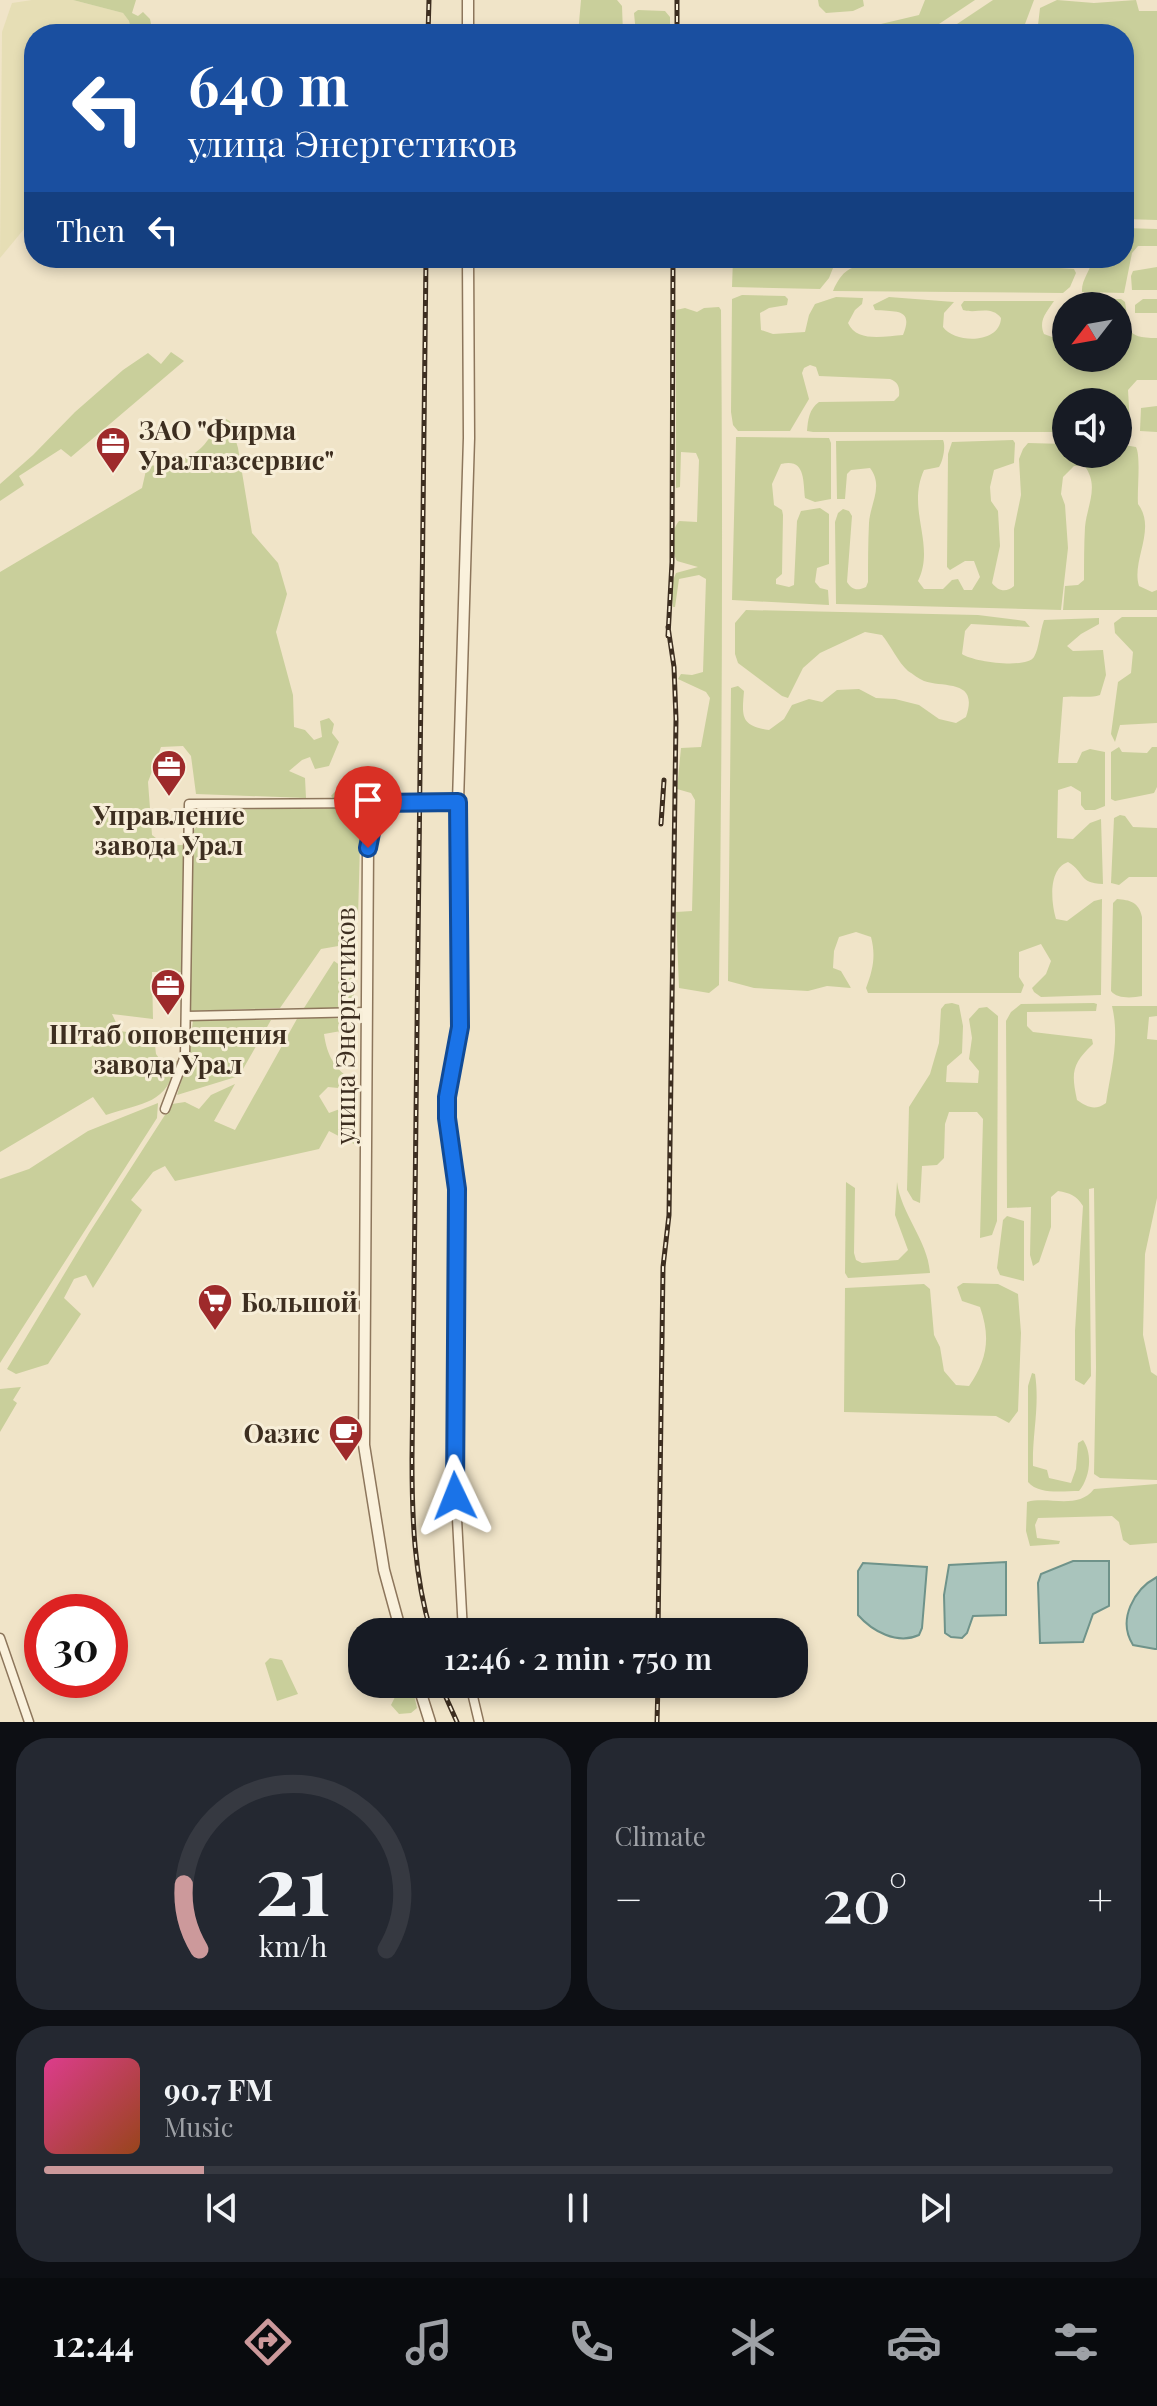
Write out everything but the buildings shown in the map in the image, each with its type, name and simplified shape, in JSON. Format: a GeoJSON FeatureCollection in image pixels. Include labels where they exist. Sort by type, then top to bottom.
{"type":"FeatureCollection","features":[{"type":"Feature","properties":{"kind":"street"},"geometry":{"type":"LineString","coordinates":[[468,0],[468,24]]}},
{"type":"Feature","properties":{"kind":"street"},"geometry":{"type":"LineString","coordinates":[[462,1618],[453,1443],[457,1189],[447,1108],[460,1027],[458,802],[469,438],[468,268]]}},
{"type":"Feature","properties":{"kind":"street"},"geometry":{"type":"LineString","coordinates":[[165,1109],[185,1056],[189,804],[458,802]]}},
{"type":"Feature","properties":{"kind":"street","name":"улица Энергетиков"},"geometry":{"type":"LineString","coordinates":[[377,803],[368,848],[364,1445],[384,1570],[397,1618]]}},
{"type":"Feature","properties":{"kind":"street"},"geometry":{"type":"LineString","coordinates":[[187,1016],[366,1012]]}},
{"type":"Feature","properties":{"kind":"street"},"geometry":{"type":"LineString","coordinates":[[0,1638],[29,1722]]}},
{"type":"Feature","properties":{"kind":"street"},"geometry":{"type":"LineString","coordinates":[[422,1698],[430,1722]]}},
{"type":"Feature","properties":{"kind":"street"},"geometry":{"type":"LineString","coordinates":[[473,1698],[479,1722]]}},
{"type":"Feature","properties":{"kind":"shaded area"},"geometry":{"type":"Polygon","coordinates":[[[73,0],[123,13],[130,24],[24,24],[24,229],[0,258],[2,32],[12,3],[73,0]]]}},
{"type":"Feature","properties":{"kind":"green space"},"geometry":{"type":"Polygon","coordinates":[[[73,0],[136,0],[132,13],[138,16],[143,12],[151,24],[130,24],[123,13],[73,0]]]}},
{"type":"Feature","properties":{"kind":"green space"},"geometry":{"type":"Polygon","coordinates":[[[581,0],[617,0],[622,6],[623,24],[579,24],[581,0]]]}},
{"type":"Feature","properties":{"kind":"green space"},"geometry":{"type":"Polygon","coordinates":[[[818,0],[863,0],[864,6],[853,11],[826,13],[818,0]]]}},
{"type":"Feature","properties":{"kind":"green space"},"geometry":{"type":"Polygon","coordinates":[[[925,0],[975,0],[939,24],[881,24],[919,15],[925,0]]]}},
{"type":"Feature","properties":{"kind":"green space"},"geometry":{"type":"Polygon","coordinates":[[[993,0],[1034,0],[1025,24],[957,24],[993,0]]]}},
{"type":"Feature","properties":{"kind":"green space"},"geometry":{"type":"Polygon","coordinates":[[[1057,0],[1094,3],[1136,0],[1139,11],[1157,11],[1157,220],[1134,219],[1134,24],[1038,24],[1040,8],[1057,0]]]}},
{"type":"Feature","properties":{"kind":"green space"},"geometry":{"type":"Polygon","coordinates":[[[638,10],[665,11],[670,17],[670,24],[635,24],[634,13],[638,10]]]}},
{"type":"Feature","properties":{"kind":"green space"},"geometry":{"type":"Polygon","coordinates":[[[1134,228],[1157,229],[1157,246],[1138,246],[1134,251],[1134,228]]]}},
{"type":"Feature","properties":{"kind":"green space"},"geometry":{"type":"Polygon","coordinates":[[[1157,267],[1157,290],[1132,290],[1133,271],[1157,267]]]}},
{"type":"Feature","properties":{"kind":"green space"},"geometry":{"type":"Polygon","coordinates":[[[733,268],[833,268],[820,289],[732,287],[733,268]]]}},
{"type":"Feature","properties":{"kind":"green space"},"geometry":{"type":"Polygon","coordinates":[[[853,268],[1060,268],[1074,269],[1076,273],[1064,292],[1052,293],[833,291],[840,278],[853,268]]]}},
{"type":"Feature","properties":{"kind":"green space"},"geometry":{"type":"Polygon","coordinates":[[[1090,268],[1129,268],[1124,292],[1082,292],[1090,268]]]}},
{"type":"Feature","properties":{"kind":"green space"},"geometry":{"type":"Polygon","coordinates":[[[742,295],[785,296],[787,305],[760,313],[761,330],[773,334],[805,332],[815,304],[836,297],[863,298],[848,323],[858,333],[872,337],[903,335],[905,316],[875,310],[873,305],[889,297],[954,302],[944,313],[943,327],[957,336],[976,339],[993,333],[999,327],[1001,318],[993,312],[963,310],[961,305],[964,301],[1052,301],[1044,316],[1042,329],[1044,334],[1052,337],[1052,372],[1132,372],[1132,333],[1157,338],[1157,380],[1137,380],[1130,388],[1052,388],[1052,432],[813,432],[807,431],[809,419],[819,402],[894,401],[899,396],[899,390],[897,383],[890,379],[819,376],[816,367],[810,365],[802,373],[809,399],[790,431],[738,431],[733,425],[731,412],[732,299],[742,295]]]}},
{"type":"Feature","properties":{"kind":"green space"},"geometry":{"type":"Polygon","coordinates":[[[1143,299],[1157,299],[1157,313],[1135,313],[1135,305],[1143,299]]]}},
{"type":"Feature","properties":{"kind":"green space"},"geometry":{"type":"Polygon","coordinates":[[[719,307],[722,563],[719,985],[709,993],[679,988],[676,912],[692,911],[695,800],[691,793],[677,789],[681,748],[701,747],[710,698],[706,692],[678,679],[681,674],[703,672],[706,579],[699,575],[679,579],[675,607],[671,585],[676,573],[698,567],[677,561],[673,546],[674,530],[679,521],[697,522],[699,460],[696,453],[681,452],[680,487],[676,488],[676,310],[685,308],[697,312],[719,307]]]}},
{"type":"Feature","properties":{"kind":"green space"},"geometry":{"type":"Polygon","coordinates":[[[171,352],[184,361],[71,457],[61,449],[19,476],[24,485],[0,501],[0,484],[123,370],[148,353],[161,364],[171,352]]]}},
{"type":"Feature","properties":{"kind":"green space"},"geometry":{"type":"Polygon","coordinates":[[[1157,406],[1157,432],[1140,431],[1141,408],[1157,406]]]}},
{"type":"Feature","properties":{"kind":"green space"},"geometry":{"type":"Polygon","coordinates":[[[224,418],[230,421],[238,448],[252,533],[278,563],[287,594],[276,632],[293,695],[294,727],[305,730],[314,740],[322,737],[320,721],[329,718],[334,724],[332,733],[339,742],[329,766],[315,769],[310,757],[289,771],[305,778],[306,798],[196,794],[191,756],[183,746],[161,747],[148,782],[152,835],[165,845],[183,845],[197,826],[199,810],[361,808],[358,917],[350,944],[321,949],[280,1008],[191,1011],[190,972],[152,972],[153,1019],[112,1014],[120,1031],[154,1036],[156,1054],[164,1065],[177,1061],[167,1086],[152,1100],[106,1115],[93,1097],[0,1152],[0,572],[142,488],[147,466],[176,461],[196,452],[220,428],[224,418]]]}},
{"type":"Feature","properties":{"kind":"green space"},"geometry":{"type":"Polygon","coordinates":[[[736,437],[829,438],[831,499],[815,502],[805,498],[803,477],[795,464],[781,464],[772,484],[774,505],[782,510],[783,515],[782,574],[776,579],[776,584],[794,585],[797,521],[801,511],[820,508],[829,514],[829,564],[817,568],[815,582],[820,588],[828,590],[829,605],[732,600],[736,437]]]}},
{"type":"Feature","properties":{"kind":"green space"},"geometry":{"type":"Polygon","coordinates":[[[943,440],[943,457],[939,467],[924,470],[919,485],[924,554],[918,581],[924,589],[943,589],[952,580],[958,579],[964,590],[972,590],[980,577],[974,561],[965,561],[950,570],[947,567],[948,454],[952,442],[1013,440],[1015,443],[1014,463],[994,470],[990,487],[991,501],[998,511],[1000,546],[992,583],[1005,590],[1014,586],[1014,529],[1021,495],[1019,459],[1028,443],[1052,444],[1052,468],[1072,468],[1063,477],[1061,494],[1065,505],[1068,548],[1061,610],[836,604],[835,522],[843,509],[852,516],[847,582],[853,588],[866,587],[869,523],[876,482],[870,468],[851,470],[847,474],[845,499],[837,499],[836,441],[943,440]]]}},
{"type":"Feature","properties":{"kind":"green space"},"geometry":{"type":"Polygon","coordinates":[[[1132,446],[1136,447],[1138,504],[1145,524],[1137,576],[1139,586],[1152,592],[1157,590],[1157,610],[1063,610],[1065,586],[1078,585],[1084,580],[1085,527],[1092,488],[1086,468],[1132,468],[1132,446]]]}},
{"type":"Feature","properties":{"kind":"green space"},"geometry":{"type":"Polygon","coordinates":[[[746,610],[978,615],[1025,621],[1030,627],[971,624],[965,631],[962,654],[988,662],[1011,663],[1029,661],[1034,657],[1044,620],[1099,618],[1099,624],[1067,646],[1073,651],[1103,650],[1106,675],[1100,695],[1063,697],[1058,763],[1077,763],[1082,752],[1090,749],[1105,752],[1105,806],[1085,810],[1081,805],[1081,792],[1071,786],[1058,790],[1057,838],[1073,839],[1090,823],[1101,819],[1103,884],[1086,880],[1068,862],[1057,871],[1052,895],[1056,919],[1067,921],[1094,901],[1102,899],[1101,995],[1041,997],[1034,992],[1032,988],[1046,974],[1051,961],[1041,944],[1019,952],[1019,977],[1024,985],[1021,993],[868,993],[866,988],[873,963],[873,944],[871,937],[856,932],[839,937],[834,951],[833,968],[841,971],[851,988],[827,986],[808,991],[754,988],[728,981],[731,688],[738,686],[744,691],[743,713],[748,722],[769,730],[784,719],[792,705],[809,699],[822,702],[837,690],[859,689],[876,698],[919,705],[939,719],[956,723],[966,717],[969,705],[964,691],[920,679],[904,667],[882,635],[865,632],[820,653],[803,668],[788,698],[782,696],[738,663],[735,623],[746,610]]]}},
{"type":"Feature","properties":{"kind":"green space"},"geometry":{"type":"Polygon","coordinates":[[[1122,617],[1157,617],[1157,723],[1120,725],[1115,742],[1111,734],[1118,682],[1131,673],[1133,652],[1115,633],[1114,623],[1122,617]]]}},
{"type":"Feature","properties":{"kind":"green space"},"geometry":{"type":"Polygon","coordinates":[[[1119,747],[1122,752],[1147,753],[1152,747],[1157,747],[1157,787],[1154,793],[1115,801],[1111,799],[1111,752],[1119,747]]]}},
{"type":"Feature","properties":{"kind":"green space"},"geometry":{"type":"Polygon","coordinates":[[[341,785],[361,785],[363,795],[353,800],[336,801],[331,796],[341,785]]]}},
{"type":"Feature","properties":{"kind":"green space"},"geometry":{"type":"Polygon","coordinates":[[[1125,816],[1133,827],[1157,828],[1157,877],[1129,877],[1119,885],[1111,883],[1114,818],[1125,816]]]}},
{"type":"Feature","properties":{"kind":"green space"},"geometry":{"type":"Polygon","coordinates":[[[1117,899],[1133,903],[1142,917],[1142,996],[1121,997],[1111,991],[1113,903],[1117,899]]]}},
{"type":"Feature","properties":{"kind":"green space"},"geometry":{"type":"Polygon","coordinates":[[[334,961],[354,975],[354,1008],[304,1008],[334,961]]]}},
{"type":"Feature","properties":{"kind":"green space"},"geometry":{"type":"Polygon","coordinates":[[[945,1004],[959,1005],[963,1026],[962,1053],[947,1066],[946,1082],[978,1083],[979,1071],[969,1059],[972,1038],[969,1019],[979,1008],[987,1007],[998,1016],[997,1221],[992,1235],[980,1238],[983,1119],[977,1112],[949,1112],[945,1124],[944,1158],[937,1165],[922,1166],[920,1203],[913,1200],[907,1190],[909,1107],[930,1074],[939,1043],[941,1009],[945,1004]]]}},
{"type":"Feature","properties":{"kind":"green space"},"geometry":{"type":"Polygon","coordinates":[[[1021,1004],[1097,1004],[1096,1011],[1027,1012],[1027,1026],[1033,1032],[1092,1039],[1093,1044],[1077,1063],[1074,1082],[1077,1100],[1098,1107],[1106,1103],[1114,1054],[1112,1006],[1157,1006],[1157,1016],[1149,1017],[1147,1039],[1157,1040],[1157,1198],[1145,1254],[1143,1335],[1151,1372],[1157,1376],[1157,1480],[1100,1478],[1094,1474],[1094,1188],[1089,1189],[1091,1376],[1084,1385],[1075,1380],[1083,1206],[1066,1193],[1058,1191],[1051,1197],[1051,1227],[1039,1262],[1033,1266],[1030,1255],[1031,1207],[1007,1208],[1006,1021],[1021,1004]]]}},
{"type":"Feature","properties":{"kind":"green space"},"geometry":{"type":"Polygon","coordinates":[[[298,1017],[354,1019],[354,1033],[346,1035],[341,1031],[324,1034],[333,1061],[353,1081],[349,1089],[328,1087],[319,1096],[329,1113],[356,1103],[354,1144],[329,1131],[319,1149],[175,1181],[165,1166],[153,1172],[131,1200],[142,1210],[93,1288],[86,1275],[74,1279],[64,1298],[81,1314],[48,1364],[16,1374],[7,1369],[172,1104],[185,1102],[199,1109],[211,1095],[235,1084],[214,1121],[235,1130],[298,1017]]]}},
{"type":"Feature","properties":{"kind":"green space"},"geometry":{"type":"Polygon","coordinates":[[[193,1020],[271,1020],[239,1076],[177,1095],[188,1059],[193,1020]]]}},
{"type":"Feature","properties":{"kind":"green space"},"geometry":{"type":"Polygon","coordinates":[[[158,1103],[157,1118],[0,1363],[0,1179],[29,1169],[88,1131],[158,1103]]]}},
{"type":"Feature","properties":{"kind":"green space"},"geometry":{"type":"Polygon","coordinates":[[[846,1182],[855,1188],[856,1260],[862,1263],[898,1260],[908,1250],[895,1215],[897,1182],[899,1194],[925,1250],[930,1273],[848,1278],[845,1273],[846,1182]]]}},
{"type":"Feature","properties":{"kind":"green space"},"geometry":{"type":"Polygon","coordinates":[[[1007,1216],[1024,1221],[1024,1281],[1000,1275],[997,1268],[1003,1220],[1007,1216]]]}},
{"type":"Feature","properties":{"kind":"green space"},"geometry":{"type":"Polygon","coordinates":[[[963,1283],[998,1284],[1018,1294],[1021,1333],[1018,1411],[1009,1423],[996,1416],[844,1412],[845,1288],[924,1284],[930,1289],[934,1335],[940,1347],[944,1371],[956,1385],[969,1386],[980,1367],[986,1339],[980,1307],[962,1301],[957,1287],[963,1283]]]}},
{"type":"Feature","properties":{"kind":"green space"},"geometry":{"type":"Polygon","coordinates":[[[1032,1373],[1035,1374],[1037,1398],[1033,1466],[1047,1470],[1049,1478],[1071,1483],[1076,1469],[1078,1443],[1083,1440],[1089,1466],[1086,1480],[1079,1491],[1045,1491],[1028,1482],[1028,1386],[1032,1373]]]}},
{"type":"Feature","properties":{"kind":"green space"},"geometry":{"type":"Polygon","coordinates":[[[21,1387],[13,1400],[17,1403],[0,1432],[0,1389],[21,1387]]]}},
{"type":"Feature","properties":{"kind":"green space"},"geometry":{"type":"Polygon","coordinates":[[[1157,1484],[1157,1543],[1130,1545],[1123,1540],[1119,1522],[1112,1516],[1038,1518],[1035,1525],[1037,1538],[1060,1541],[1059,1544],[1030,1546],[1026,1531],[1027,1502],[1072,1501],[1094,1489],[1157,1484]]]}},
{"type":"Feature","properties":{"kind":"green space"},"geometry":{"type":"Polygon","coordinates":[[[270,1658],[282,1660],[298,1694],[277,1701],[265,1663],[270,1658]]]}},
{"type":"Feature","properties":{"kind":"green space"},"geometry":{"type":"Polygon","coordinates":[[[394,1698],[415,1698],[417,1708],[411,1713],[399,1714],[391,1705],[394,1698]]]}},
{"type":"Feature","properties":{"kind":"water"},"geometry":{"type":"Polygon","coordinates":[[[1073,1561],[1109,1561],[1109,1606],[1093,1614],[1083,1642],[1040,1643],[1038,1583],[1041,1574],[1073,1561]]]}},
{"type":"Feature","properties":{"kind":"water"},"geometry":{"type":"Polygon","coordinates":[[[1006,1562],[1006,1615],[973,1616],[962,1638],[945,1633],[944,1595],[949,1565],[1006,1562]]]}},
{"type":"Feature","properties":{"kind":"water"},"geometry":{"type":"Polygon","coordinates":[[[863,1563],[927,1567],[919,1635],[902,1638],[886,1635],[858,1615],[858,1571],[863,1563]]]}},
{"type":"Feature","properties":{"kind":"water"},"geometry":{"type":"Polygon","coordinates":[[[1157,1577],[1157,1649],[1133,1645],[1127,1626],[1130,1606],[1141,1589],[1157,1577]]]}},
{"type":"Feature","properties":{"kind":"railway"},"geometry":{"type":"LineString","coordinates":[[428,24],[429,0]]}},
{"type":"Feature","properties":{"kind":"railway"},"geometry":{"type":"LineString","coordinates":[[677,0],[677,24]]}},
{"type":"Feature","properties":{"kind":"railway"},"geometry":{"type":"LineString","coordinates":[[426,268],[412,1459],[415,1547],[427,1618]]}},
{"type":"Feature","properties":{"kind":"railway"},"geometry":{"type":"LineString","coordinates":[[668,636],[672,562],[673,268]]}},
{"type":"Feature","properties":{"kind":"railway"},"geometry":{"type":"LineString","coordinates":[[658,1618],[663,1267],[669,1215],[676,719],[674,667],[668,627]]}},
{"type":"Feature","properties":{"kind":"railway"},"geometry":{"type":"LineString","coordinates":[[661,824],[664,780]]}},
{"type":"Feature","properties":{"kind":"railway"},"geometry":{"type":"LineString","coordinates":[[446,1698],[457,1722]]}},
{"type":"Feature","properties":{"kind":"railway"},"geometry":{"type":"LineString","coordinates":[[657,1722],[658,1698]]}},
{"type":"Feature","properties":{"kind":"place","name":"ЗАО \"Фирма Уралгазсервис\""},"geometry":{"type":"Point","coordinates":[113,475]}},
{"type":"Feature","properties":{"kind":"place","name":"Управление завода Урал"},"geometry":{"type":"Point","coordinates":[169,798]}},
{"type":"Feature","properties":{"kind":"place","name":"Штаб оповещения завода Урал"},"geometry":{"type":"Point","coordinates":[168,1017]}},
{"type":"Feature","properties":{"kind":"place","name":"Большой"},"geometry":{"type":"Point","coordinates":[215,1332]}},
{"type":"Feature","properties":{"kind":"place","name":"Оазис"},"geometry":{"type":"Point","coordinates":[346,1463]}},
{"type":"Feature","properties":{"kind":"route"},"geometry":{"type":"LineString","coordinates":[[368,848],[377,803],[458,802],[460,1027],[447,1097],[457,1189],[455,1496]]}}]}
